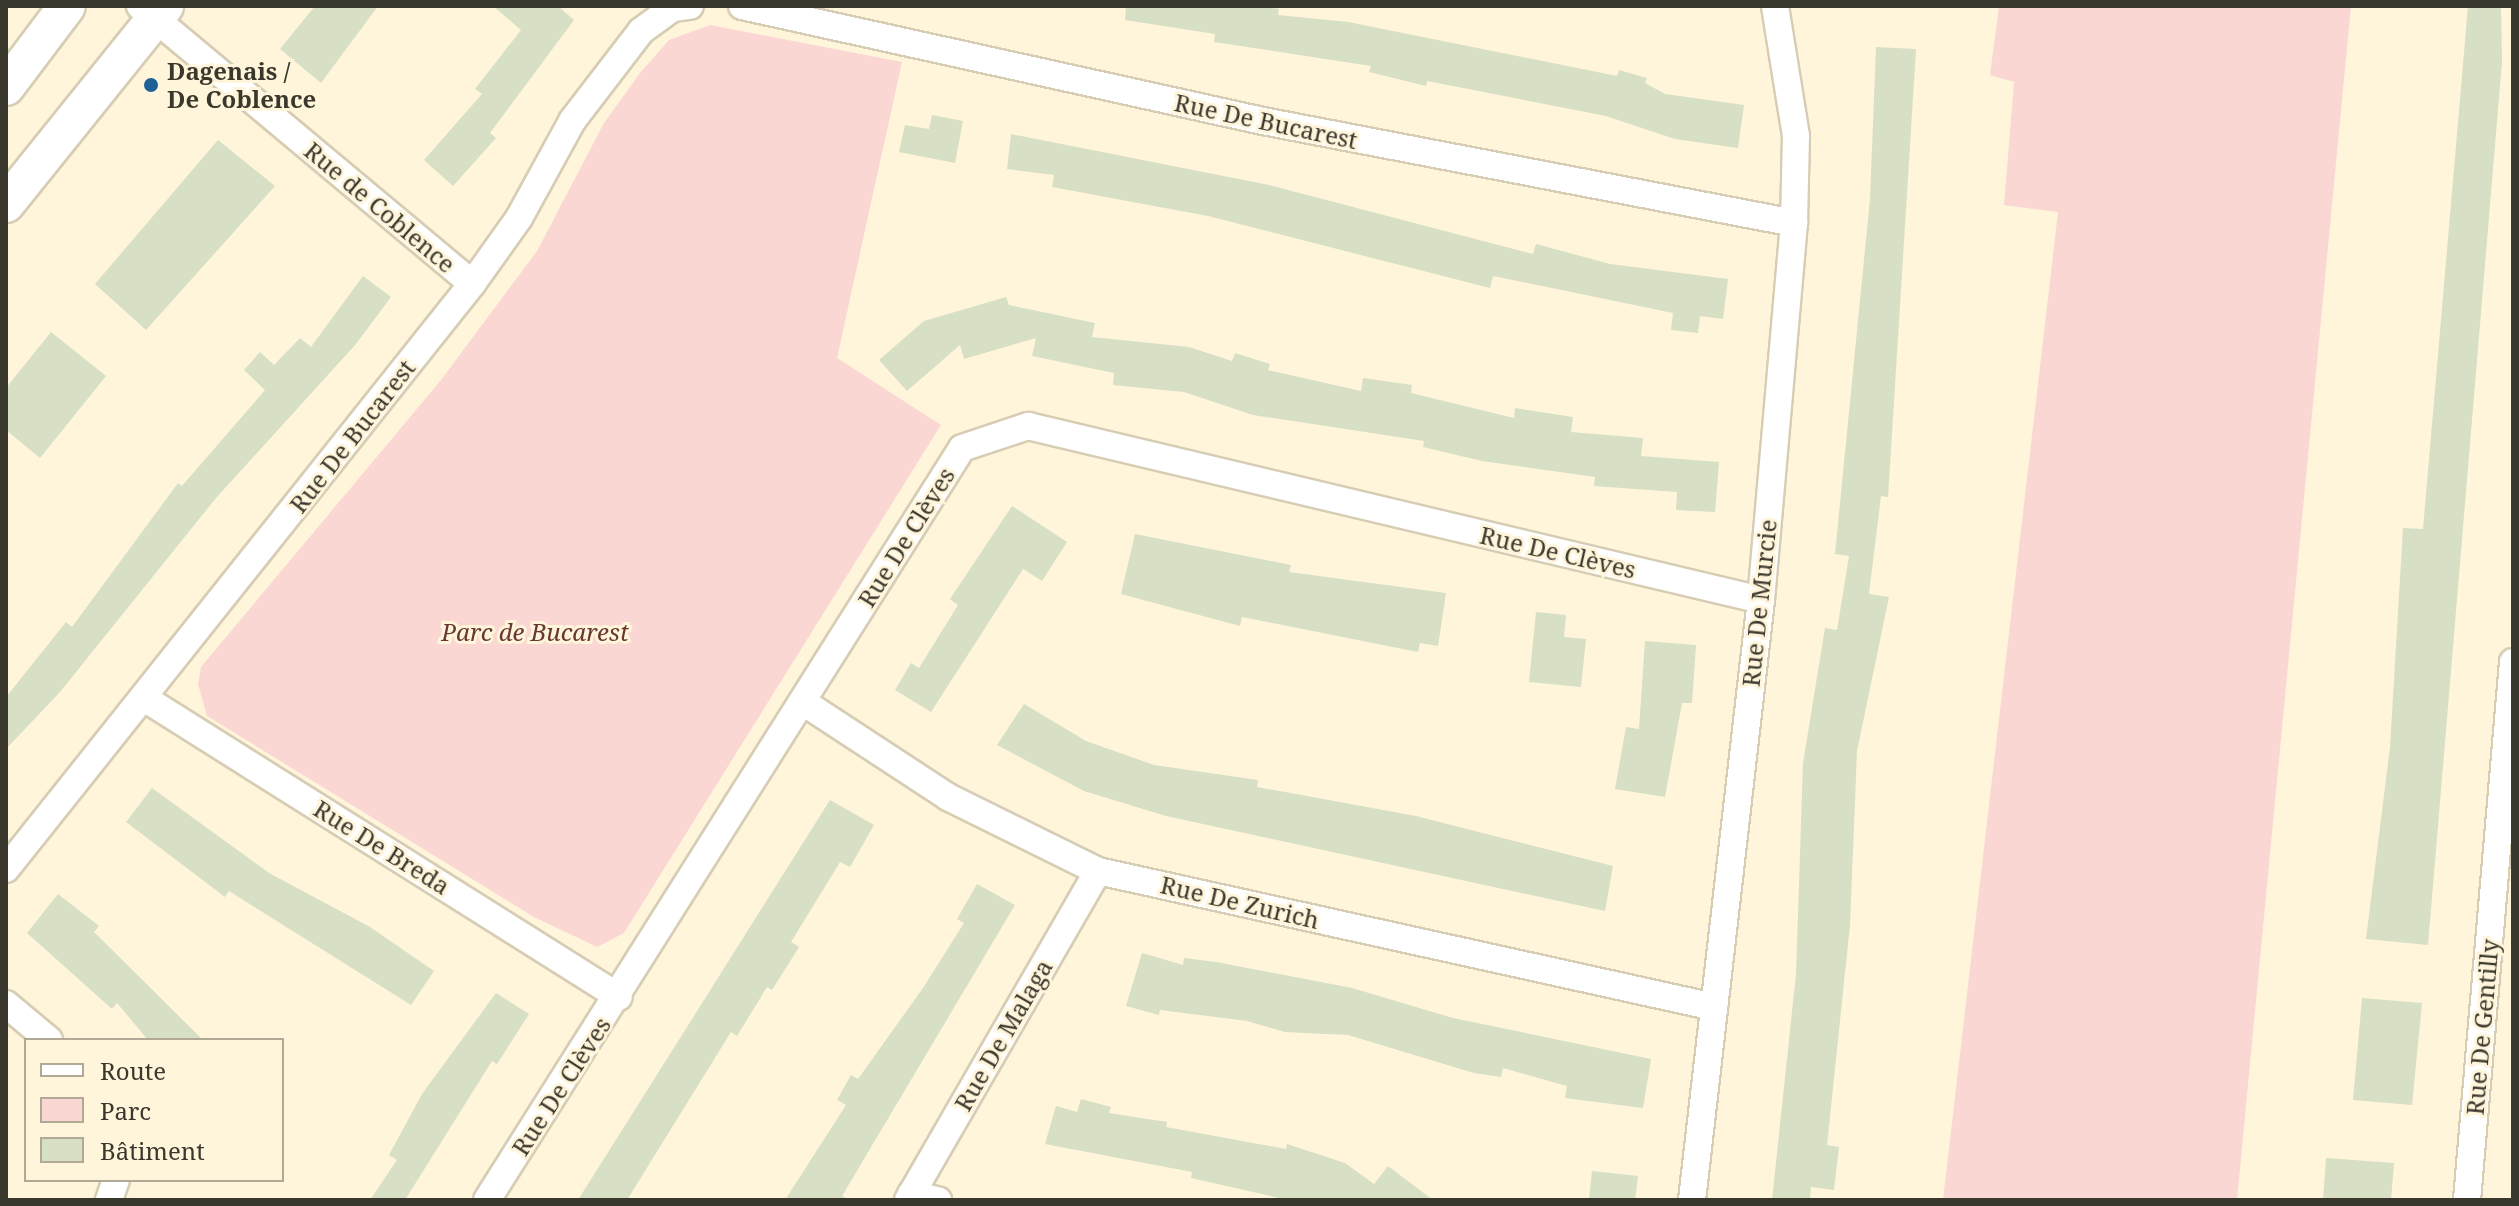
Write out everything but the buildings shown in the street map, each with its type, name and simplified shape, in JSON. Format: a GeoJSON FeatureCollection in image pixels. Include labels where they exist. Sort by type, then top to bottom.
{"type":"FeatureCollection","features":[{"type":"Feature","properties":{"kind":"main road"},"geometry":{"type":"LineString","coordinates":[[6,87],[67,6]]}},
{"type":"Feature","properties":{"kind":"main road"},"geometry":{"type":"LineString","coordinates":[[6,204],[153,10]]}},
{"type":"Feature","properties":{"kind":"street","name":"Rue De Bucarest"},"geometry":{"type":"LineString","coordinates":[[6,869],[472,284],[519,218],[572,121],[641,31],[673,8],[690,6]]}},
{"type":"Feature","properties":{"kind":"street","name":"Rue De Bucarest"},"geometry":{"type":"LineString","coordinates":[[742,6],[1263,121],[1794,223]]}},
{"type":"Feature","properties":{"kind":"street","name":"Rue De Murcie"},"geometry":{"type":"LineString","coordinates":[[1692,1200],[1761,600],[1794,223],[1796,136],[1775,6]]}},
{"type":"Feature","properties":{"kind":"street","name":"Rue de Coblence"},"geometry":{"type":"LineString","coordinates":[[153,10],[472,284]]}},
{"type":"Feature","properties":{"kind":"street","name":"Rue De Clèves"},"geometry":{"type":"LineString","coordinates":[[487,1200],[619,997],[962,448],[1028,426],[1761,600]]}},
{"type":"Feature","properties":{"kind":"street","name":"Rue De Gentilly"},"geometry":{"type":"LineString","coordinates":[[2467,1200],[2513,662]]}},
{"type":"Feature","properties":{"kind":"street","name":"Rue De Breda"},"geometry":{"type":"LineString","coordinates":[[144,698],[619,997]]}},
{"type":"Feature","properties":{"kind":"street","name":"Rue De Zurich"},"geometry":{"type":"LineString","coordinates":[[803,702],[948,797],[1098,871],[1714,1007]]}},
{"type":"Feature","properties":{"kind":"street","name":"Rue De Malaga"},"geometry":{"type":"LineString","coordinates":[[909,1197],[1098,871]]}},
{"type":"Feature","properties":{"kind":"street"},"geometry":{"type":"LineString","coordinates":[[6,1004],[47,1038]]}},
{"type":"Feature","properties":{"kind":"street"},"geometry":{"type":"LineString","coordinates":[[909,1197],[938,1200]]}},
{"type":"Feature","properties":{"kind":"green space"},"geometry":{"type":"Polygon","coordinates":[[[1999,6],[2351,6],[2237,1200],[1943,1200],[2058,212],[2004,205],[2014,82],[1990,75],[1999,6]]]}},
{"type":"Feature","properties":{"kind":"green space","name":"Parc de Bucarest"},"geometry":{"type":"Polygon","coordinates":[[[710,25],[902,62],[837,358],[941,425],[624,933],[597,947],[534,917],[207,716],[198,684],[201,667],[441,380],[537,251],[604,123],[640,73],[669,40],[710,25]]]}},
{"type":"Feature","properties":{"kind":"place","name":"Dagenais / De Coblence"},"geometry":{"type":"Point","coordinates":[151,85]}}]}
